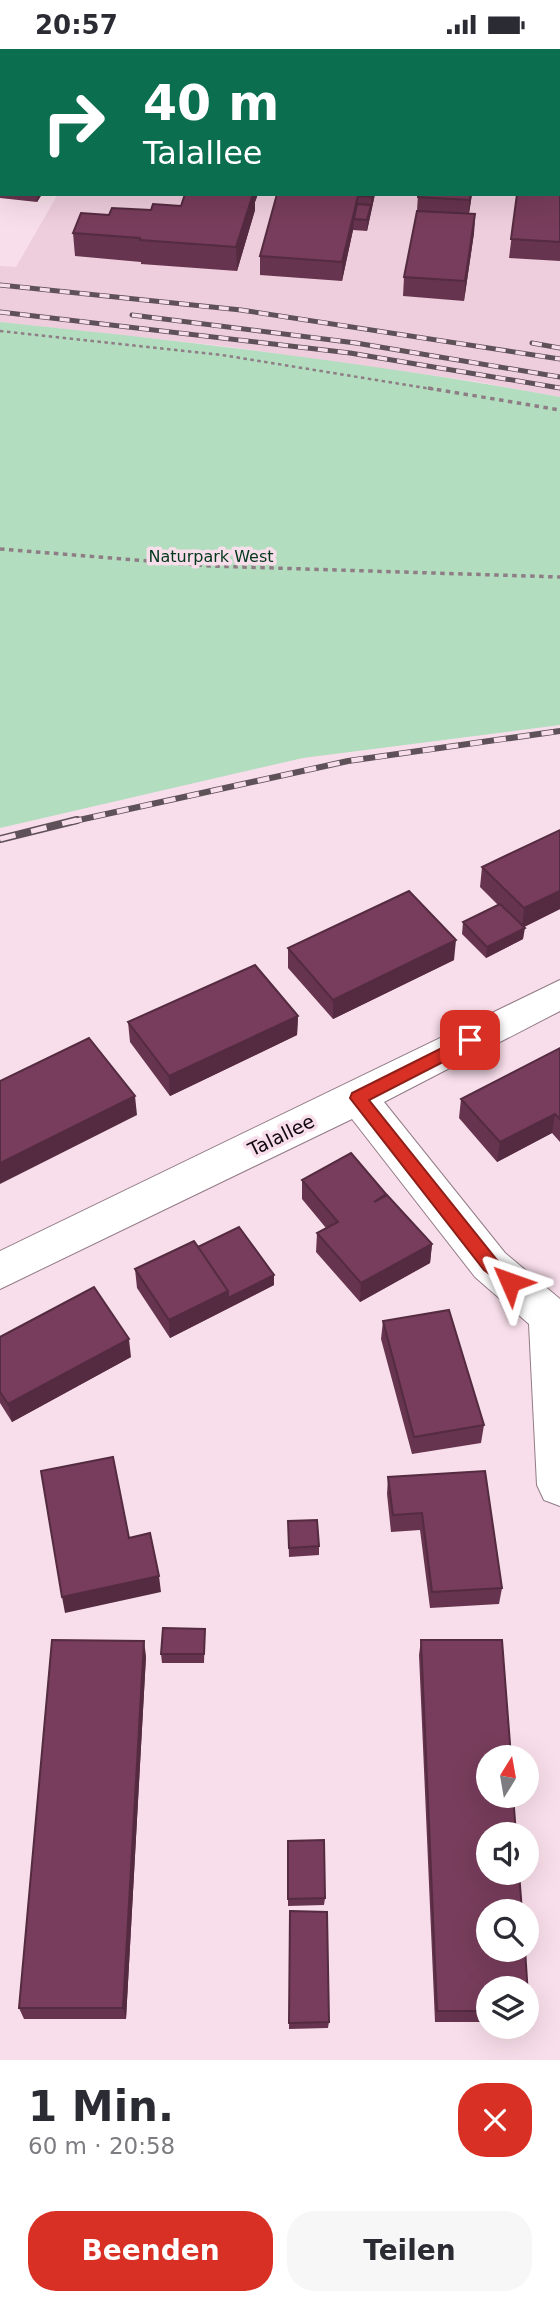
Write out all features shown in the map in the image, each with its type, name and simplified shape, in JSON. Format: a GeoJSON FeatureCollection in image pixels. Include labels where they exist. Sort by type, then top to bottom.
{"type":"FeatureCollection","features":[{"type":"Feature","properties":{"kind":"street","name":"Talallee"},"geometry":{"type":"LineString","coordinates":[[0,1271],[358,1098],[560,994]]}},
{"type":"Feature","properties":{"kind":"street"},"geometry":{"type":"LineString","coordinates":[[358,1098],[490,1265],[555,1317],[560,1485]]}},
{"type":"Feature","properties":{"kind":"path"},"geometry":{"type":"LineString","coordinates":[[0,331],[234,357],[560,410]]}},
{"type":"Feature","properties":{"kind":"path"},"geometry":{"type":"LineString","coordinates":[[0,549],[74,557],[305,572],[560,577]]}},
{"type":"Feature","properties":{"kind":"shaded area"},"geometry":{"type":"Polygon","coordinates":[[[57,196],[560,197],[560,397],[473,381],[224,346],[0,322],[0,266],[16,267],[57,196]]]}},
{"type":"Feature","properties":{"kind":"green space","name":"Naturpark West"},"geometry":{"type":"Polygon","coordinates":[[[0,322],[281,354],[560,397],[560,725],[303,758],[0,828],[0,322]]]}},
{"type":"Feature","properties":{"kind":"building"},"geometry":{"type":"Polygon","coordinates":[[[184,196],[252,196],[236,247],[73,233],[81,213],[109,215],[112,208],[151,210],[153,204],[181,206],[184,196]]]}},
{"type":"Feature","properties":{"kind":"building"},"geometry":{"type":"Polygon","coordinates":[[[276,196],[358,196],[342,262],[260,256],[276,196]]]}},
{"type":"Feature","properties":{"kind":"building"},"geometry":{"type":"Polygon","coordinates":[[[470,196],[470,200],[418,197],[470,196]]]}},
{"type":"Feature","properties":{"kind":"building"},"geometry":{"type":"Polygon","coordinates":[[[517,196],[560,196],[560,242],[511,239],[517,196]]]}},
{"type":"Feature","properties":{"kind":"building"},"geometry":{"type":"Polygon","coordinates":[[[357,204],[371,205],[367,220],[354,219],[357,204]]]}},
{"type":"Feature","properties":{"kind":"building"},"geometry":{"type":"Polygon","coordinates":[[[417,211],[475,214],[465,281],[404,277],[417,211]]]}},
{"type":"Feature","properties":{"kind":"building"},"geometry":{"type":"Polygon","coordinates":[[[560,830],[560,891],[524,908],[482,867],[560,830]]]}},
{"type":"Feature","properties":{"kind":"building"},"geometry":{"type":"Polygon","coordinates":[[[409,891],[456,940],[333,1000],[288,948],[409,891]]]}},
{"type":"Feature","properties":{"kind":"building"},"geometry":{"type":"Polygon","coordinates":[[[500,904],[525,928],[487,947],[463,922],[500,904]]]}},
{"type":"Feature","properties":{"kind":"building"},"geometry":{"type":"Polygon","coordinates":[[[255,965],[298,1016],[169,1076],[128,1022],[255,965]]]}},
{"type":"Feature","properties":{"kind":"building"},"geometry":{"type":"Polygon","coordinates":[[[89,1038],[135,1096],[0,1163],[0,1081],[89,1038]]]}},
{"type":"Feature","properties":{"kind":"building"},"geometry":{"type":"Polygon","coordinates":[[[560,1048],[560,1119],[555,1114],[500,1142],[461,1099],[560,1048]]]}},
{"type":"Feature","properties":{"kind":"building"},"geometry":{"type":"Polygon","coordinates":[[[351,1153],[386,1194],[374,1202],[387,1195],[432,1244],[361,1283],[317,1233],[338,1222],[302,1180],[351,1153]]]}},
{"type":"Feature","properties":{"kind":"building"},"geometry":{"type":"Polygon","coordinates":[[[239,1227],[274,1275],[228,1298],[228,1291],[198,1247],[239,1227]]]}},
{"type":"Feature","properties":{"kind":"building"},"geometry":{"type":"Polygon","coordinates":[[[194,1241],[228,1291],[169,1320],[135,1269],[194,1241]]]}},
{"type":"Feature","properties":{"kind":"building"},"geometry":{"type":"Polygon","coordinates":[[[94,1287],[129,1339],[8,1404],[0,1392],[0,1337],[94,1287]]]}},
{"type":"Feature","properties":{"kind":"building"},"geometry":{"type":"Polygon","coordinates":[[[449,1310],[484,1425],[414,1437],[383,1321],[449,1310]]]}},
{"type":"Feature","properties":{"kind":"building"},"geometry":{"type":"Polygon","coordinates":[[[113,1457],[129,1538],[150,1533],[159,1576],[62,1597],[41,1471],[113,1457]]]}},
{"type":"Feature","properties":{"kind":"building"},"geometry":{"type":"Polygon","coordinates":[[[485,1471],[502,1588],[432,1592],[422,1513],[393,1515],[388,1477],[485,1471]]]}},
{"type":"Feature","properties":{"kind":"building"},"geometry":{"type":"Polygon","coordinates":[[[317,1520],[319,1546],[289,1548],[288,1521],[317,1520]]]}},
{"type":"Feature","properties":{"kind":"building"},"geometry":{"type":"Polygon","coordinates":[[[163,1628],[205,1629],[204,1654],[161,1654],[163,1628]]]}},
{"type":"Feature","properties":{"kind":"building"},"geometry":{"type":"Polygon","coordinates":[[[52,1640],[144,1641],[123,2008],[19,2008],[52,1640]]]}},
{"type":"Feature","properties":{"kind":"building"},"geometry":{"type":"Polygon","coordinates":[[[421,1640],[502,1640],[510,1745],[476,1745],[476,1808],[514,1808],[515,1822],[476,1822],[476,1885],[520,1885],[521,1899],[476,1899],[476,1962],[526,1962],[527,1976],[476,1976],[476,2011],[437,2011],[421,1640]]]}},
{"type":"Feature","properties":{"kind":"building"},"geometry":{"type":"Polygon","coordinates":[[[324,1840],[325,1898],[288,1899],[288,1841],[324,1840]]]}},
{"type":"Feature","properties":{"kind":"building"},"geometry":{"type":"Polygon","coordinates":[[[290,1911],[327,1912],[329,2022],[289,2023],[290,1911]]]}},
{"type":"Feature","properties":{"kind":"railway"},"geometry":{"type":"LineString","coordinates":[[0,285],[241,310],[560,359]]}},
{"type":"Feature","properties":{"kind":"railway"},"geometry":{"type":"LineString","coordinates":[[0,312],[350,353],[560,388]]}},
{"type":"Feature","properties":{"kind":"railway"},"geometry":{"type":"LineString","coordinates":[[132,315],[356,343],[560,377]]}},
{"type":"Feature","properties":{"kind":"railway"},"geometry":{"type":"LineString","coordinates":[[532,343],[560,348]]}},
{"type":"Feature","properties":{"kind":"railway"},"geometry":{"type":"LineString","coordinates":[[70,822],[348,761],[560,731]]}},
{"type":"Feature","properties":{"kind":"railway"},"geometry":{"type":"LineString","coordinates":[[0,839],[77,820]]}},
{"type":"Feature","properties":{"kind":"route"},"geometry":{"type":"LineString","coordinates":[[470,1040],[358,1098],[490,1265],[510,1282]]}}]}
